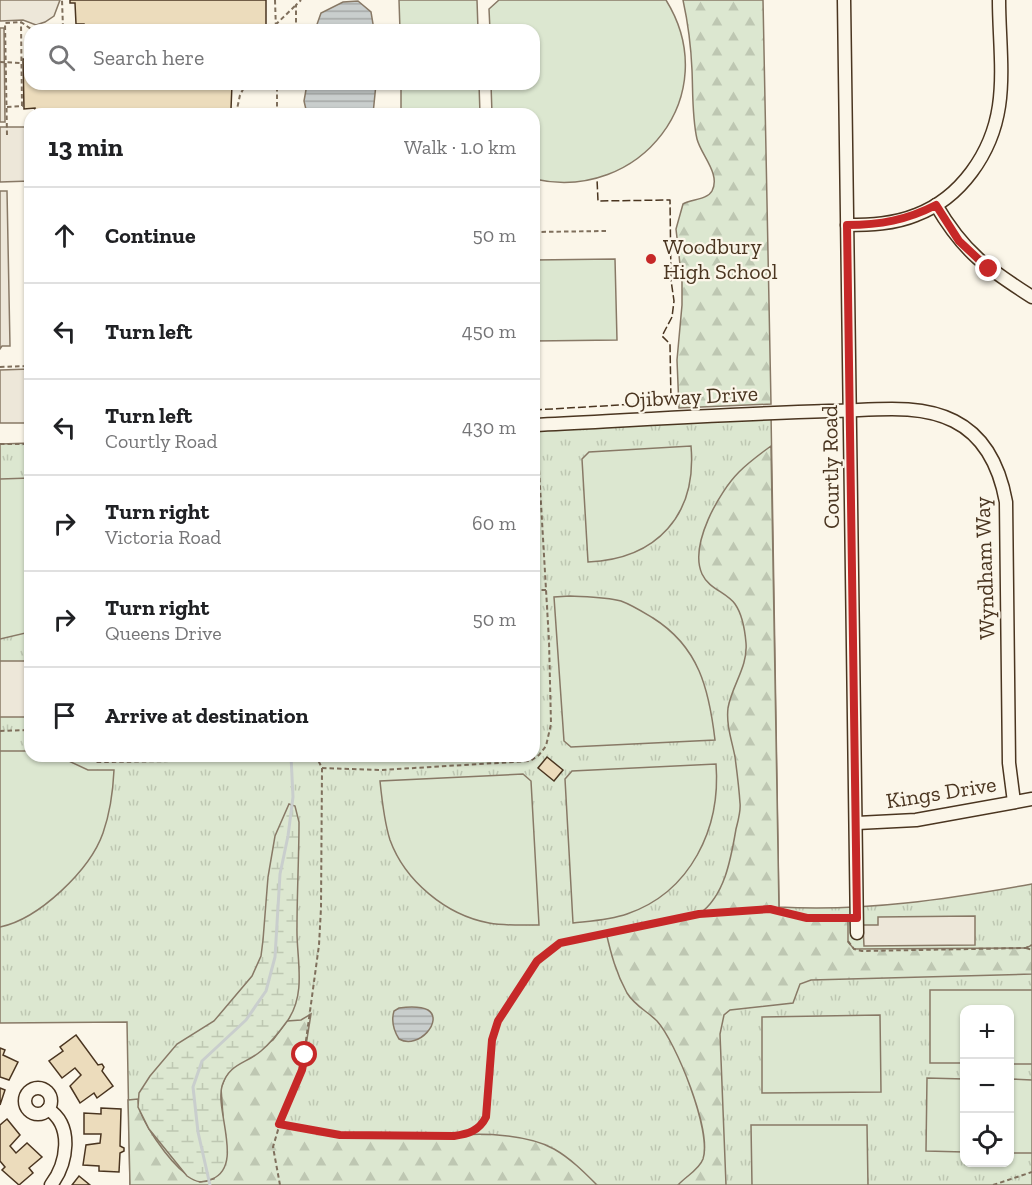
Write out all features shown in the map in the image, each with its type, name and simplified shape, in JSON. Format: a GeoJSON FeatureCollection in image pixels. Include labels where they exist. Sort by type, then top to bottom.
{"type":"FeatureCollection","features":[{"type":"Feature","properties":{"kind":"street","name":"Courtly Road"},"geometry":{"type":"LineString","coordinates":[[844,0],[857,823],[851,931]]}},
{"type":"Feature","properties":{"kind":"street"},"geometry":{"type":"LineString","coordinates":[[847,225],[896,221],[916,215],[936,205],[953,192],[976,167],[987,146],[999,108],[999,0]]}},
{"type":"Feature","properties":{"kind":"street"},"geometry":{"type":"LineString","coordinates":[[936,205],[959,241],[974,256],[989,269],[1032,297]]}},
{"type":"Feature","properties":{"kind":"street","name":"Wyndham Way"},"geometry":{"type":"LineString","coordinates":[[850,411],[902,409],[939,414],[971,432],[985,447],[995,463],[1002,480],[1006,502],[1009,763],[1014,802]]}},
{"type":"Feature","properties":{"kind":"street","name":"Ojibway Drive"},"geometry":{"type":"LineString","coordinates":[[540,430],[771,413],[850,411]]}},
{"type":"Feature","properties":{"kind":"street","name":"Kings Drive"},"geometry":{"type":"LineString","coordinates":[[857,823],[916,820],[1032,799]]}},
{"type":"Feature","properties":{"kind":"street"},"geometry":{"type":"LineString","coordinates":[[48,1110],[60,1119],[65,1137],[64,1155],[51,1185]]}},
{"type":"Feature","properties":{"kind":"path"},"geometry":{"type":"LineString","coordinates":[[62,0],[63,24]]}},
{"type":"Feature","properties":{"kind":"path"},"geometry":{"type":"LineString","coordinates":[[275,0],[276,24]]}},
{"type":"Feature","properties":{"kind":"path"},"geometry":{"type":"LineString","coordinates":[[276,24],[301,0]]}},
{"type":"Feature","properties":{"kind":"path"},"geometry":{"type":"LineString","coordinates":[[296,5],[296,24]]}},
{"type":"Feature","properties":{"kind":"path"},"geometry":{"type":"LineString","coordinates":[[7,135],[5,23],[21,22],[24,24]]}},
{"type":"Feature","properties":{"kind":"path"},"geometry":{"type":"LineString","coordinates":[[6,107],[22,106],[21,22]]}},
{"type":"Feature","properties":{"kind":"path"},"geometry":{"type":"LineString","coordinates":[[0,62],[21,63]]}},
{"type":"Feature","properties":{"kind":"path"},"geometry":{"type":"LineString","coordinates":[[237,108],[243,90]]}},
{"type":"Feature","properties":{"kind":"path"},"geometry":{"type":"LineString","coordinates":[[276,108],[277,90]]}},
{"type":"Feature","properties":{"kind":"path"},"geometry":{"type":"LineString","coordinates":[[540,232],[606,231]]}},
{"type":"Feature","properties":{"kind":"path"},"geometry":{"type":"LineString","coordinates":[[0,367],[24,366]]}},
{"type":"Feature","properties":{"kind":"path"},"geometry":{"type":"LineString","coordinates":[[0,444],[24,444]]}},
{"type":"Feature","properties":{"kind":"path"},"geometry":{"type":"LineString","coordinates":[[540,494],[546,590],[550,724],[546,746],[540,754]]}},
{"type":"Feature","properties":{"kind":"path"},"geometry":{"type":"LineString","coordinates":[[540,590],[546,590]]}},
{"type":"Feature","properties":{"kind":"path"},"geometry":{"type":"LineString","coordinates":[[0,730],[24,730]]}},
{"type":"Feature","properties":{"kind":"path"},"geometry":{"type":"LineString","coordinates":[[280,1185],[273,1148],[279,1124],[302,1070],[316,976],[321,908],[322,768],[318,762]]}},
{"type":"Feature","properties":{"kind":"path"},"geometry":{"type":"LineString","coordinates":[[322,768],[373,770],[511,762]]}},
{"type":"Feature","properties":{"kind":"path"},"geometry":{"type":"LineString","coordinates":[[279,1124],[340,1135],[454,1136],[475,1130],[486,1117],[492,1040],[498,1021],[537,961],[560,943],[699,914],[760,909],[782,911],[807,918],[848,918],[851,931],[848,943],[854,949],[862,951],[1026,948],[1032,950]]}},
{"type":"Feature","properties":{"kind":"path"},"geometry":{"type":"LineString","coordinates":[[1026,948],[1032,945]]}},
{"type":"Feature","properties":{"kind":"path"},"geometry":{"type":"LineString","coordinates":[[993,1185],[1032,1172]]}},
{"type":"Feature","properties":{"kind":"green space"},"geometry":{"type":"Polygon","coordinates":[[[399,0],[477,0],[478,24],[400,24],[399,0]]]}},
{"type":"Feature","properties":{"kind":"green space"},"geometry":{"type":"Polygon","coordinates":[[[499,0],[666,0],[682,36],[685,71],[678,105],[662,134],[638,158],[608,175],[573,182],[540,179],[540,108],[492,108],[491,90],[540,90],[540,24],[490,24],[489,9],[499,0]]]}},
{"type":"Feature","properties":{"kind":"green space"},"geometry":{"type":"Polygon","coordinates":[[[683,0],[763,0],[771,404],[679,408],[677,360],[682,282],[676,229],[683,204],[710,194],[714,185],[712,171],[695,131],[691,52],[683,0]]]}},
{"type":"Feature","properties":{"kind":"green space"},"geometry":{"type":"Polygon","coordinates":[[[401,90],[479,90],[480,108],[401,108],[401,90]]]}},
{"type":"Feature","properties":{"kind":"green space"},"geometry":{"type":"Polygon","coordinates":[[[615,259],[617,340],[540,341],[540,260],[615,259]]]}},
{"type":"Feature","properties":{"kind":"green space"},"geometry":{"type":"Polygon","coordinates":[[[771,413],[779,907],[874,906],[969,895],[1032,884],[1032,1185],[130,1185],[127,1022],[0,1023],[0,444],[24,443],[24,762],[540,762],[540,425],[771,413]]]}},
{"type":"Feature","properties":{"kind":"green space"},"geometry":{"type":"Polygon","coordinates":[[[691,446],[691,471],[687,493],[668,529],[652,542],[634,552],[612,559],[588,562],[582,459],[589,452],[691,446]]]}},
{"type":"Feature","properties":{"kind":"green space"},"geometry":{"type":"Polygon","coordinates":[[[771,446],[779,910],[807,918],[848,918],[848,942],[854,949],[1026,948],[1032,945],[1032,974],[811,980],[800,984],[793,1003],[730,1010],[724,1015],[720,1034],[726,1185],[678,1185],[695,1170],[703,1159],[702,1129],[697,1109],[682,1067],[665,1032],[657,1021],[637,1005],[627,993],[614,963],[606,932],[699,914],[715,897],[725,876],[732,852],[740,806],[728,708],[745,660],[746,643],[744,628],[735,604],[709,583],[702,574],[699,549],[708,520],[723,492],[743,468],[771,446]]]}},
{"type":"Feature","properties":{"kind":"green space"},"geometry":{"type":"Polygon","coordinates":[[[24,478],[24,633],[0,639],[0,479],[24,478]]]}},
{"type":"Feature","properties":{"kind":"green space"},"geometry":{"type":"Polygon","coordinates":[[[570,596],[621,601],[669,629],[691,656],[699,671],[709,704],[715,740],[571,747],[564,741],[554,597],[570,596]]]}},
{"type":"Feature","properties":{"kind":"green space"},"geometry":{"type":"Polygon","coordinates":[[[0,751],[24,751],[24,762],[71,762],[88,770],[114,770],[111,802],[103,833],[87,862],[61,891],[46,903],[31,914],[0,927],[0,751]]]}},
{"type":"Feature","properties":{"kind":"green space"},"geometry":{"type":"Polygon","coordinates":[[[716,764],[716,788],[707,834],[685,874],[669,890],[649,904],[627,914],[573,923],[565,779],[572,771],[716,764]]]}},
{"type":"Feature","properties":{"kind":"green space"},"geometry":{"type":"Polygon","coordinates":[[[523,774],[531,781],[539,925],[502,925],[473,919],[429,894],[406,869],[390,840],[380,781],[523,774]]]}},
{"type":"Feature","properties":{"kind":"green space"},"geometry":{"type":"Polygon","coordinates":[[[289,804],[295,806],[299,822],[297,927],[299,986],[297,998],[288,1020],[265,1048],[233,1068],[225,1078],[221,1097],[227,1150],[226,1162],[221,1172],[212,1179],[199,1182],[187,1176],[149,1129],[138,1107],[139,1093],[177,1044],[214,1021],[252,976],[261,956],[268,877],[275,836],[289,804]]]}},
{"type":"Feature","properties":{"kind":"green space"},"geometry":{"type":"Polygon","coordinates":[[[930,990],[1032,990],[1032,1064],[1014,1064],[1014,1005],[960,1005],[960,1063],[930,1063],[930,990]]]}},
{"type":"Feature","properties":{"kind":"green space"},"geometry":{"type":"Polygon","coordinates":[[[311,1014],[302,1070],[280,1124],[340,1135],[454,1136],[478,1134],[532,1140],[554,1149],[582,1170],[597,1185],[130,1185],[128,1100],[138,1099],[139,1108],[149,1129],[180,1169],[200,1182],[214,1179],[223,1116],[221,1088],[230,1069],[273,1040],[287,1021],[301,1020],[311,1014]]]}},
{"type":"Feature","properties":{"kind":"green space"},"geometry":{"type":"Polygon","coordinates":[[[880,1015],[881,1092],[762,1093],[762,1017],[880,1015]]]}},
{"type":"Feature","properties":{"kind":"green space"},"geometry":{"type":"Polygon","coordinates":[[[927,1078],[960,1079],[960,1152],[926,1151],[927,1078]]]}},
{"type":"Feature","properties":{"kind":"green space"},"geometry":{"type":"Polygon","coordinates":[[[1014,1079],[1032,1080],[1032,1153],[1014,1153],[1014,1079]]]}},
{"type":"Feature","properties":{"kind":"green space"},"geometry":{"type":"Polygon","coordinates":[[[751,1125],[867,1125],[868,1185],[752,1185],[751,1125]]]}},
{"type":"Feature","properties":{"kind":"shaded area"},"geometry":{"type":"Polygon","coordinates":[[[0,0],[60,0],[54,16],[45,22],[33,24],[23,20],[0,21],[0,0]]]}},
{"type":"Feature","properties":{"kind":"shaded area"},"geometry":{"type":"Polygon","coordinates":[[[358,1],[371,12],[373,24],[317,24],[321,13],[343,2],[358,1]]]}},
{"type":"Feature","properties":{"kind":"shaded area"},"geometry":{"type":"Polygon","coordinates":[[[0,28],[4,28],[5,122],[0,122],[0,28]]]}},
{"type":"Feature","properties":{"kind":"shaded area"},"geometry":{"type":"Polygon","coordinates":[[[306,90],[375,90],[374,108],[306,108],[306,90]]]}},
{"type":"Feature","properties":{"kind":"shaded area"},"geometry":{"type":"Polygon","coordinates":[[[0,127],[24,127],[24,181],[0,182],[0,127]]]}},
{"type":"Feature","properties":{"kind":"shaded area"},"geometry":{"type":"Polygon","coordinates":[[[0,191],[7,191],[10,346],[2,346],[0,349],[0,191]]]}},
{"type":"Feature","properties":{"kind":"shaded area"},"geometry":{"type":"Polygon","coordinates":[[[24,369],[24,423],[0,423],[0,370],[24,369]]]}},
{"type":"Feature","properties":{"kind":"shaded area"},"geometry":{"type":"Polygon","coordinates":[[[0,661],[24,661],[24,717],[0,717],[0,661]]]}},
{"type":"Feature","properties":{"kind":"shaded area"},"geometry":{"type":"Polygon","coordinates":[[[975,916],[975,945],[864,946],[863,925],[878,925],[878,917],[975,916]]]}},
{"type":"Feature","properties":{"kind":"shaded area"},"geometry":{"type":"Polygon","coordinates":[[[417,1007],[428,1010],[433,1020],[427,1032],[414,1041],[399,1039],[394,1029],[393,1018],[394,1011],[399,1008],[417,1007]]]}},
{"type":"Feature","properties":{"kind":"building"},"geometry":{"type":"Polygon","coordinates":[[[70,0],[266,0],[266,24],[76,24],[75,3],[70,3],[70,0]]]}},
{"type":"Feature","properties":{"kind":"building"},"geometry":{"type":"Polygon","coordinates":[[[23,59],[24,90],[232,90],[231,108],[24,109],[23,59]]]}},
{"type":"Feature","properties":{"kind":"building"},"geometry":{"type":"Polygon","coordinates":[[[547,757],[563,770],[554,781],[538,768],[547,757]]]}},
{"type":"Feature","properties":{"kind":"building"},"geometry":{"type":"Polygon","coordinates":[[[76,1035],[98,1065],[102,1064],[104,1067],[102,1071],[113,1086],[97,1098],[94,1093],[80,1103],[70,1086],[81,1075],[75,1068],[62,1078],[49,1061],[63,1051],[60,1047],[76,1035]]]}},
{"type":"Feature","properties":{"kind":"building"},"geometry":{"type":"Polygon","coordinates":[[[0,1048],[5,1050],[3,1055],[18,1062],[9,1080],[0,1077],[0,1048]]]}},
{"type":"Feature","properties":{"kind":"building"},"geometry":{"type":"Polygon","coordinates":[[[0,1088],[5,1090],[0,1105],[0,1088]]]}},
{"type":"Feature","properties":{"kind":"building"},"geometry":{"type":"Polygon","coordinates":[[[101,1108],[121,1109],[120,1146],[124,1148],[124,1151],[120,1153],[119,1172],[99,1171],[99,1166],[83,1165],[86,1145],[100,1143],[101,1134],[84,1134],[84,1113],[101,1114],[101,1108]]]}},
{"type":"Feature","properties":{"kind":"building"},"geometry":{"type":"Polygon","coordinates":[[[7,1119],[20,1135],[10,1146],[16,1153],[27,1143],[42,1157],[29,1168],[33,1173],[19,1185],[2,1170],[5,1167],[0,1161],[0,1125],[7,1119]]]}},
{"type":"Feature","properties":{"kind":"building"},"geometry":{"type":"Polygon","coordinates":[[[79,1176],[90,1185],[72,1185],[79,1176]]]}},
{"type":"Feature","properties":{"kind":"waterway"},"geometry":{"type":"LineString","coordinates":[[210,1185],[198,1132],[193,1087],[202,1061],[246,1020],[266,991],[275,957],[280,874],[293,797],[291,762]]}},
{"type":"Feature","properties":{"kind":"fence"},"geometry":{"type":"LineString","coordinates":[[540,410],[671,402],[670,344],[662,336],[672,317],[674,301],[671,280],[670,200],[598,201],[597,179]]}},
{"type":"Feature","properties":{"kind":"place","name":"Woodbury High School"},"geometry":{"type":"Point","coordinates":[651,259]}},
{"type":"Feature","properties":{"kind":"route"},"geometry":{"type":"LineString","coordinates":[[305,1055],[302,1070],[279,1124],[340,1135],[454,1136],[467,1134],[482,1124],[486,1117],[492,1040],[498,1021],[537,961],[550,948],[569,940],[699,914],[770,909],[807,918],[857,918],[847,225],[896,221],[916,215],[936,205],[959,241],[989,269]]}}]}
